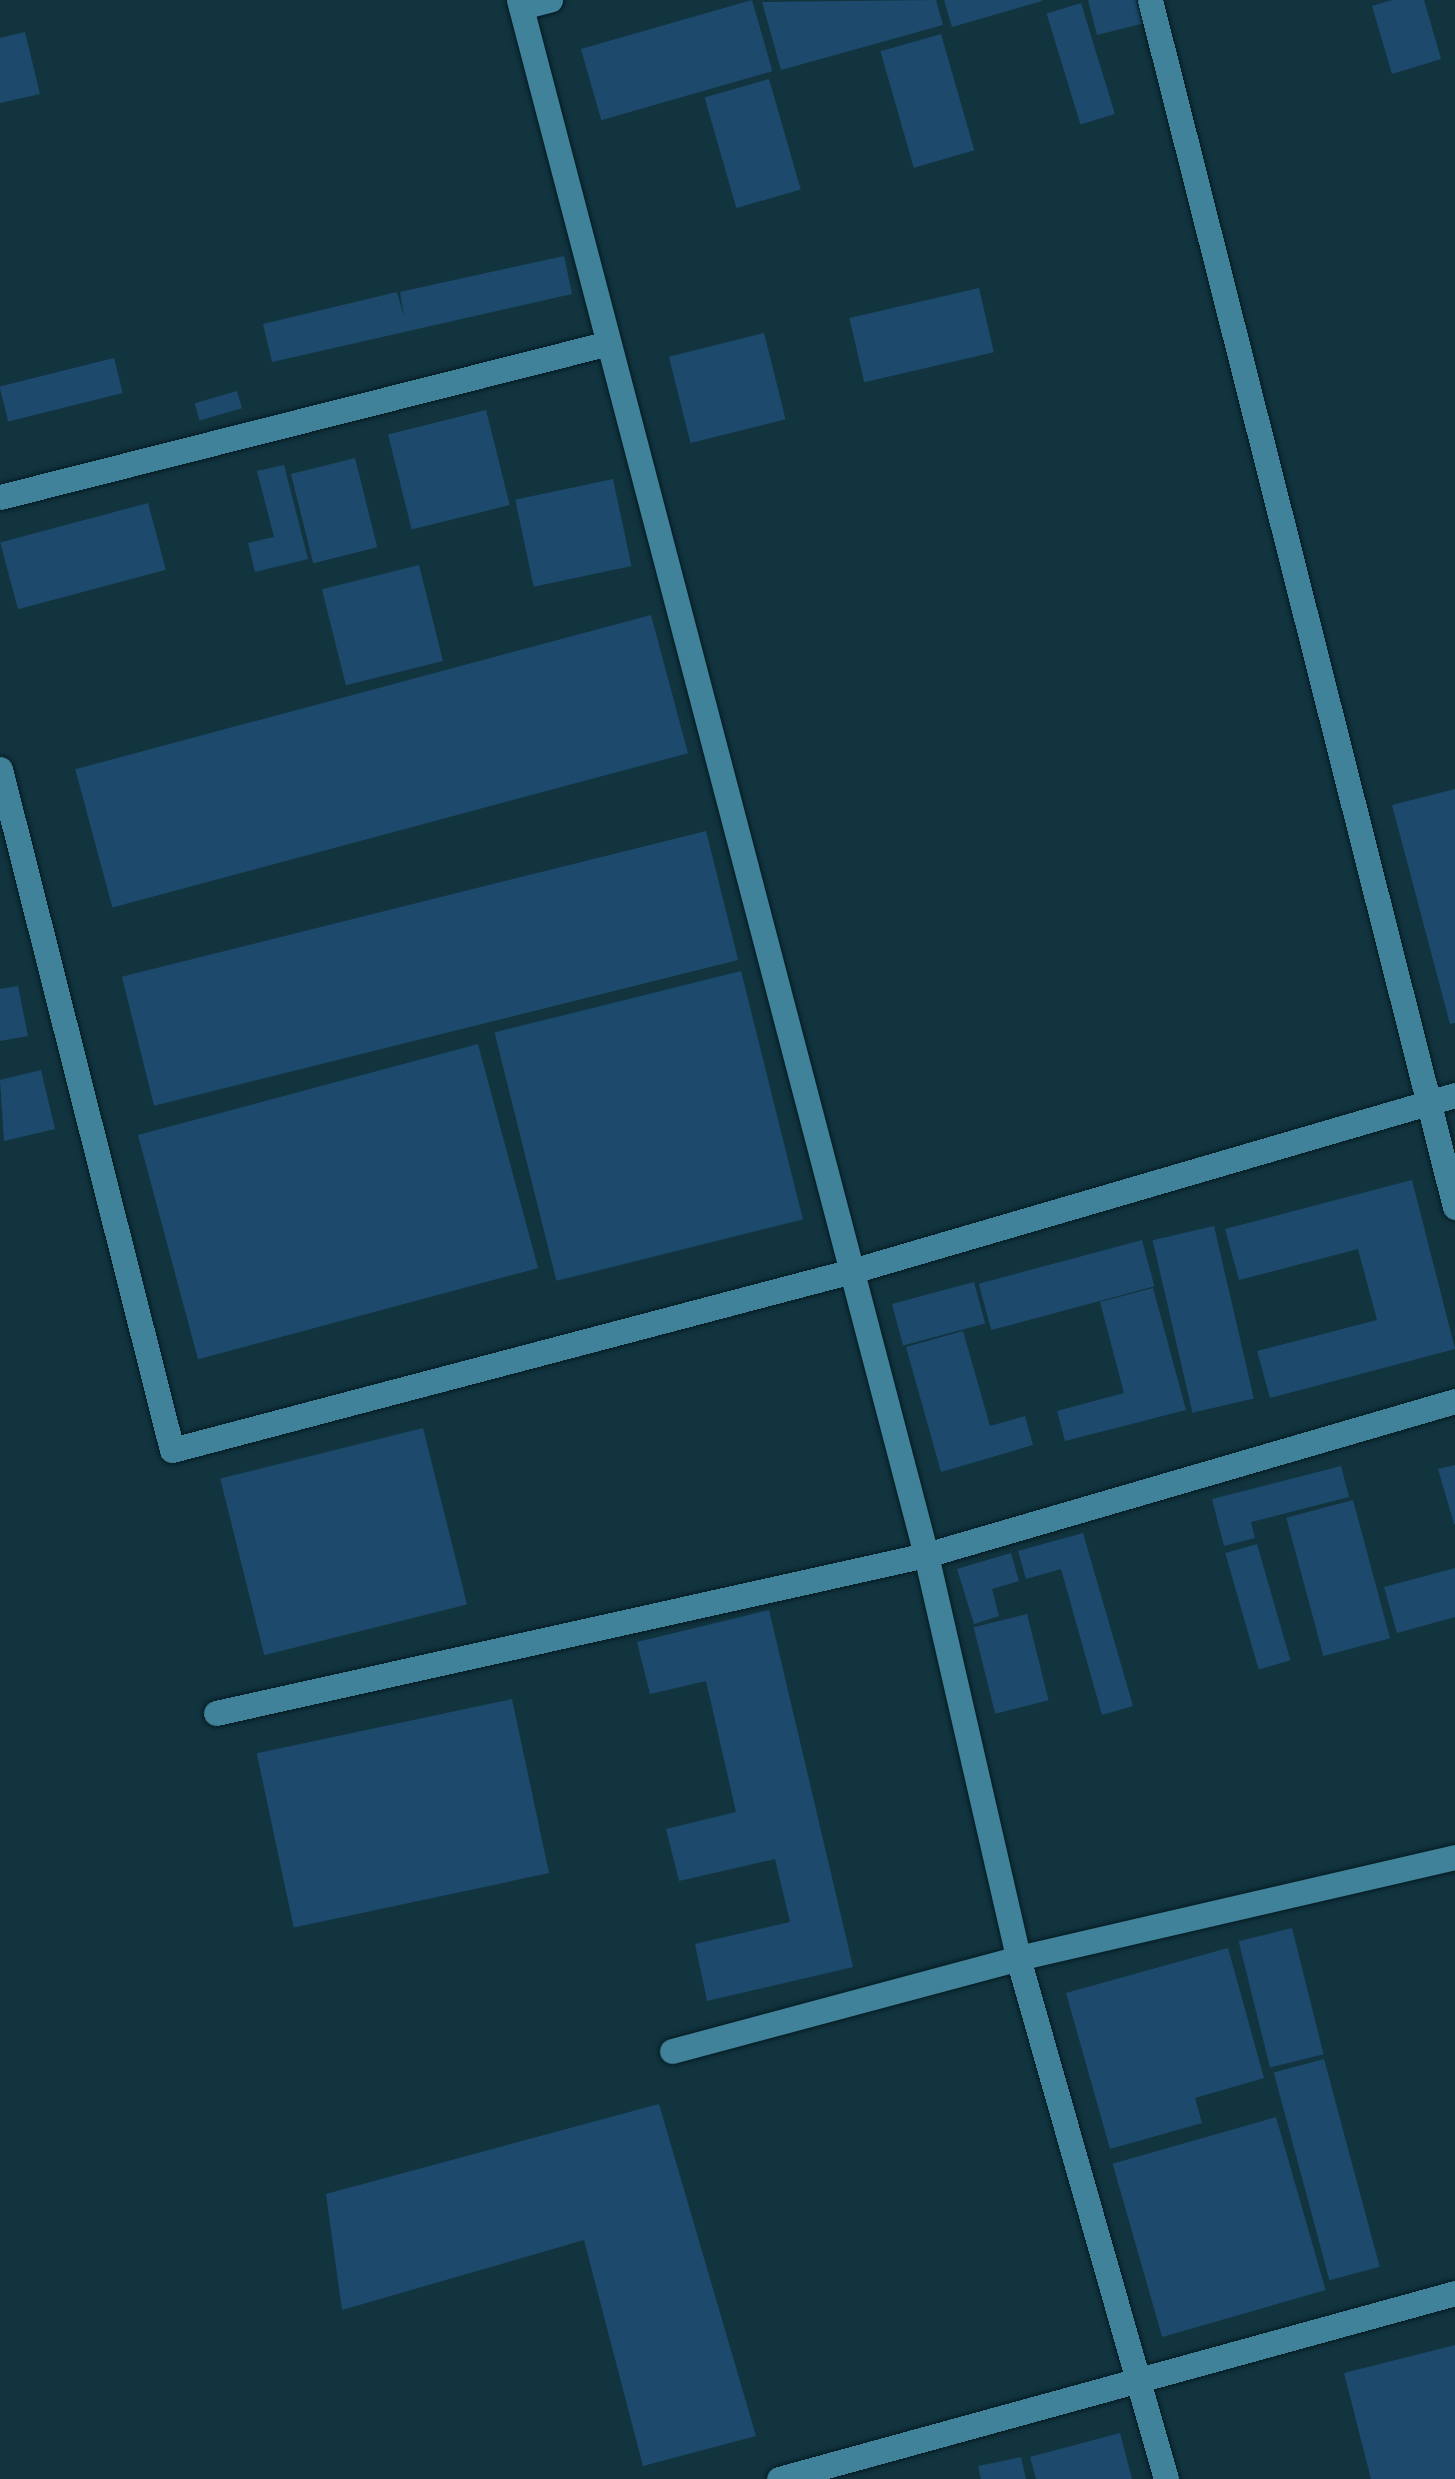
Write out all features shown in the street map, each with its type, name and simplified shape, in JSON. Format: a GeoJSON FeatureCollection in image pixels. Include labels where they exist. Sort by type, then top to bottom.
{"type":"FeatureCollection","features":[{"type":"Feature","properties":{"kind":"street"},"geometry":{"type":"LineString","coordinates":[[550,0],[520,4],[605,344],[926,1555],[1018,1958],[1166,2479]]}},
{"type":"Feature","properties":{"kind":"street"},"geometry":{"type":"LineString","coordinates":[[1150,0],[1444,1098],[1455,1207]]}},
{"type":"Feature","properties":{"kind":"street"},"geometry":{"type":"LineString","coordinates":[[0,496],[605,344]]}},
{"type":"Feature","properties":{"kind":"street"},"geometry":{"type":"LineString","coordinates":[[0,769],[172,1450],[852,1271],[1444,1098]]}},
{"type":"Feature","properties":{"kind":"street"},"geometry":{"type":"LineString","coordinates":[[216,1713],[926,1555],[1455,1401]]}},
{"type":"Feature","properties":{"kind":"street"},"geometry":{"type":"LineString","coordinates":[[672,2050],[1018,1958],[1455,1857]]}},
{"type":"Feature","properties":{"kind":"street"},"geometry":{"type":"LineString","coordinates":[[780,2479],[1455,2293]]}},
{"type":"Feature","properties":{"kind":"building"},"geometry":{"type":"Polygon","coordinates":[[[752,0],[772,71],[601,120],[581,49],[752,0]]]}},
{"type":"Feature","properties":{"kind":"building"},"geometry":{"type":"Polygon","coordinates":[[[936,0],[943,25],[781,70],[762,2],[936,0]]]}},
{"type":"Feature","properties":{"kind":"building"},"geometry":{"type":"Polygon","coordinates":[[[944,0],[1042,0],[1042,1],[952,27],[944,0]]]}},
{"type":"Feature","properties":{"kind":"building"},"geometry":{"type":"Polygon","coordinates":[[[1088,0],[1143,0],[1149,22],[1097,35],[1088,0]]]}},
{"type":"Feature","properties":{"kind":"building"},"geometry":{"type":"Polygon","coordinates":[[[1392,0],[1424,0],[1441,59],[1392,74],[1372,6],[1392,0]]]}},
{"type":"Feature","properties":{"kind":"building"},"geometry":{"type":"Polygon","coordinates":[[[1081,3],[1115,114],[1080,124],[1047,14],[1081,3]]]}},
{"type":"Feature","properties":{"kind":"building"},"geometry":{"type":"Polygon","coordinates":[[[25,32],[40,94],[0,103],[0,38],[25,32]]]}},
{"type":"Feature","properties":{"kind":"building"},"geometry":{"type":"Polygon","coordinates":[[[941,34],[974,150],[914,168],[880,51],[941,34]]]}},
{"type":"Feature","properties":{"kind":"building"},"geometry":{"type":"Polygon","coordinates":[[[769,79],[801,190],[736,208],[705,97],[769,79]]]}},
{"type":"Feature","properties":{"kind":"building"},"geometry":{"type":"Polygon","coordinates":[[[564,256],[572,294],[272,362],[263,324],[397,292],[404,317],[400,292],[564,256]]]}},
{"type":"Feature","properties":{"kind":"building"},"geometry":{"type":"Polygon","coordinates":[[[979,288],[994,352],[864,382],[849,318],[979,288]]]}},
{"type":"Feature","properties":{"kind":"building"},"geometry":{"type":"Polygon","coordinates":[[[764,333],[786,419],[690,443],[669,357],[764,333]]]}},
{"type":"Feature","properties":{"kind":"building"},"geometry":{"type":"Polygon","coordinates":[[[114,358],[123,393],[8,421],[0,386],[114,358]]]}},
{"type":"Feature","properties":{"kind":"building"},"geometry":{"type":"Polygon","coordinates":[[[237,391],[242,408],[200,420],[195,403],[237,391]]]}},
{"type":"Feature","properties":{"kind":"building"},"geometry":{"type":"Polygon","coordinates":[[[486,410],[510,505],[412,530],[388,434],[486,410]]]}},
{"type":"Feature","properties":{"kind":"building"},"geometry":{"type":"Polygon","coordinates":[[[355,458],[377,547],[313,563],[291,474],[355,458]]]}},
{"type":"Feature","properties":{"kind":"building"},"geometry":{"type":"Polygon","coordinates":[[[284,465],[308,559],[255,572],[248,543],[274,537],[257,471],[284,465]]]}},
{"type":"Feature","properties":{"kind":"building"},"geometry":{"type":"Polygon","coordinates":[[[613,479],[632,566],[534,587],[515,500],[613,479]]]}},
{"type":"Feature","properties":{"kind":"building"},"geometry":{"type":"Polygon","coordinates":[[[148,503],[166,570],[18,609],[0,543],[148,503]]]}},
{"type":"Feature","properties":{"kind":"building"},"geometry":{"type":"Polygon","coordinates":[[[419,565],[443,661],[346,685],[322,589],[419,565]]]}},
{"type":"Feature","properties":{"kind":"building"},"geometry":{"type":"Polygon","coordinates":[[[651,615],[688,753],[112,907],[75,769],[651,615]]]}},
{"type":"Feature","properties":{"kind":"building"},"geometry":{"type":"Polygon","coordinates":[[[1455,789],[1455,1023],[1450,1024],[1392,805],[1455,789]]]}},
{"type":"Feature","properties":{"kind":"building"},"geometry":{"type":"Polygon","coordinates":[[[706,831],[738,960],[154,1106],[122,977],[706,831]]]}},
{"type":"Feature","properties":{"kind":"building"},"geometry":{"type":"Polygon","coordinates":[[[741,971],[803,1219],[556,1281],[495,1032],[741,971]]]}},
{"type":"Feature","properties":{"kind":"building"},"geometry":{"type":"Polygon","coordinates":[[[18,986],[28,1036],[0,1041],[0,989],[18,986]]]}},
{"type":"Feature","properties":{"kind":"building"},"geometry":{"type":"Polygon","coordinates":[[[478,1044],[538,1268],[198,1359],[138,1135],[478,1044]]]}},
{"type":"Feature","properties":{"kind":"building"},"geometry":{"type":"Polygon","coordinates":[[[41,1070],[55,1129],[4,1141],[0,1080],[41,1070]]]}},
{"type":"Feature","properties":{"kind":"building"},"geometry":{"type":"Polygon","coordinates":[[[1412,1180],[1455,1349],[1270,1398],[1257,1351],[1377,1320],[1358,1249],[1239,1280],[1225,1229],[1412,1180]]]}},
{"type":"Feature","properties":{"kind":"building"},"geometry":{"type":"Polygon","coordinates":[[[1214,1226],[1254,1398],[1192,1413],[1153,1240],[1214,1226]]]}},
{"type":"Feature","properties":{"kind":"building"},"geometry":{"type":"Polygon","coordinates":[[[1142,1240],[1154,1286],[991,1330],[979,1284],[1142,1240]]]}},
{"type":"Feature","properties":{"kind":"building"},"geometry":{"type":"Polygon","coordinates":[[[974,1282],[985,1324],[903,1346],[892,1304],[974,1282]]]}},
{"type":"Feature","properties":{"kind":"building"},"geometry":{"type":"Polygon","coordinates":[[[1153,1288],[1186,1410],[1065,1441],[1057,1411],[1124,1393],[1100,1302],[1153,1288]]]}},
{"type":"Feature","properties":{"kind":"building"},"geometry":{"type":"Polygon","coordinates":[[[963,1331],[990,1426],[1025,1416],[1033,1445],[941,1472],[906,1347],[963,1331]]]}},
{"type":"Feature","properties":{"kind":"building"},"geometry":{"type":"Polygon","coordinates":[[[423,1428],[467,1605],[264,1655],[220,1479],[423,1428]]]}},
{"type":"Feature","properties":{"kind":"building"},"geometry":{"type":"Polygon","coordinates":[[[1455,1465],[1455,1524],[1454,1524],[1438,1469],[1455,1465]]]}},
{"type":"Feature","properties":{"kind":"building"},"geometry":{"type":"Polygon","coordinates":[[[1341,1466],[1349,1497],[1251,1522],[1255,1538],[1224,1546],[1212,1499],[1341,1466]]]}},
{"type":"Feature","properties":{"kind":"building"},"geometry":{"type":"Polygon","coordinates":[[[1353,1500],[1390,1638],[1323,1656],[1286,1518],[1353,1500]]]}},
{"type":"Feature","properties":{"kind":"building"},"geometry":{"type":"Polygon","coordinates":[[[1083,1533],[1133,1706],[1102,1715],[1061,1569],[1026,1579],[1018,1551],[1083,1533]]]}},
{"type":"Feature","properties":{"kind":"building"},"geometry":{"type":"Polygon","coordinates":[[[1257,1544],[1290,1660],[1259,1669],[1225,1553],[1257,1544]]]}},
{"type":"Feature","properties":{"kind":"building"},"geometry":{"type":"Polygon","coordinates":[[[1011,1553],[1019,1581],[992,1589],[999,1616],[974,1624],[957,1569],[1011,1553]]]}},
{"type":"Feature","properties":{"kind":"building"},"geometry":{"type":"Polygon","coordinates":[[[1455,1568],[1455,1617],[1397,1633],[1384,1587],[1455,1568]]]}},
{"type":"Feature","properties":{"kind":"building"},"geometry":{"type":"Polygon","coordinates":[[[769,1610],[853,1967],[707,2001],[695,1944],[790,1922],[775,1859],[679,1881],[666,1829],[736,1812],[706,1681],[650,1694],[637,1642],[769,1610]]]}},
{"type":"Feature","properties":{"kind":"building"},"geometry":{"type":"Polygon","coordinates":[[[1027,1614],[1049,1700],[995,1714],[974,1627],[1027,1614]]]}},
{"type":"Feature","properties":{"kind":"building"},"geometry":{"type":"Polygon","coordinates":[[[512,1699],[549,1873],[294,1927],[257,1753],[512,1699]]]}},
{"type":"Feature","properties":{"kind":"building"},"geometry":{"type":"Polygon","coordinates":[[[1292,1928],[1323,2054],[1270,2067],[1239,1941],[1292,1928]]]}},
{"type":"Feature","properties":{"kind":"building"},"geometry":{"type":"Polygon","coordinates":[[[1228,1948],[1264,2078],[1195,2098],[1202,2123],[1110,2149],[1066,1993],[1228,1948]]]}},
{"type":"Feature","properties":{"kind":"building"},"geometry":{"type":"Polygon","coordinates":[[[1324,2059],[1380,2267],[1329,2280],[1274,2072],[1324,2059]]]}},
{"type":"Feature","properties":{"kind":"building"},"geometry":{"type":"Polygon","coordinates":[[[659,2104],[756,2436],[643,2466],[584,2240],[342,2310],[326,2194],[659,2104]]]}},
{"type":"Feature","properties":{"kind":"building"},"geometry":{"type":"Polygon","coordinates":[[[1276,2117],[1326,2290],[1162,2337],[1113,2164],[1276,2117]]]}},
{"type":"Feature","properties":{"kind":"building"},"geometry":{"type":"Polygon","coordinates":[[[1455,2345],[1455,2479],[1371,2479],[1344,2373],[1455,2345]]]}},
{"type":"Feature","properties":{"kind":"building"},"geometry":{"type":"Polygon","coordinates":[[[1120,2433],[1132,2479],[1036,2479],[1030,2457],[1120,2433]]]}},
{"type":"Feature","properties":{"kind":"building"},"geometry":{"type":"Polygon","coordinates":[[[1021,2457],[1026,2479],[981,2479],[978,2466],[1021,2457]]]}}]}
